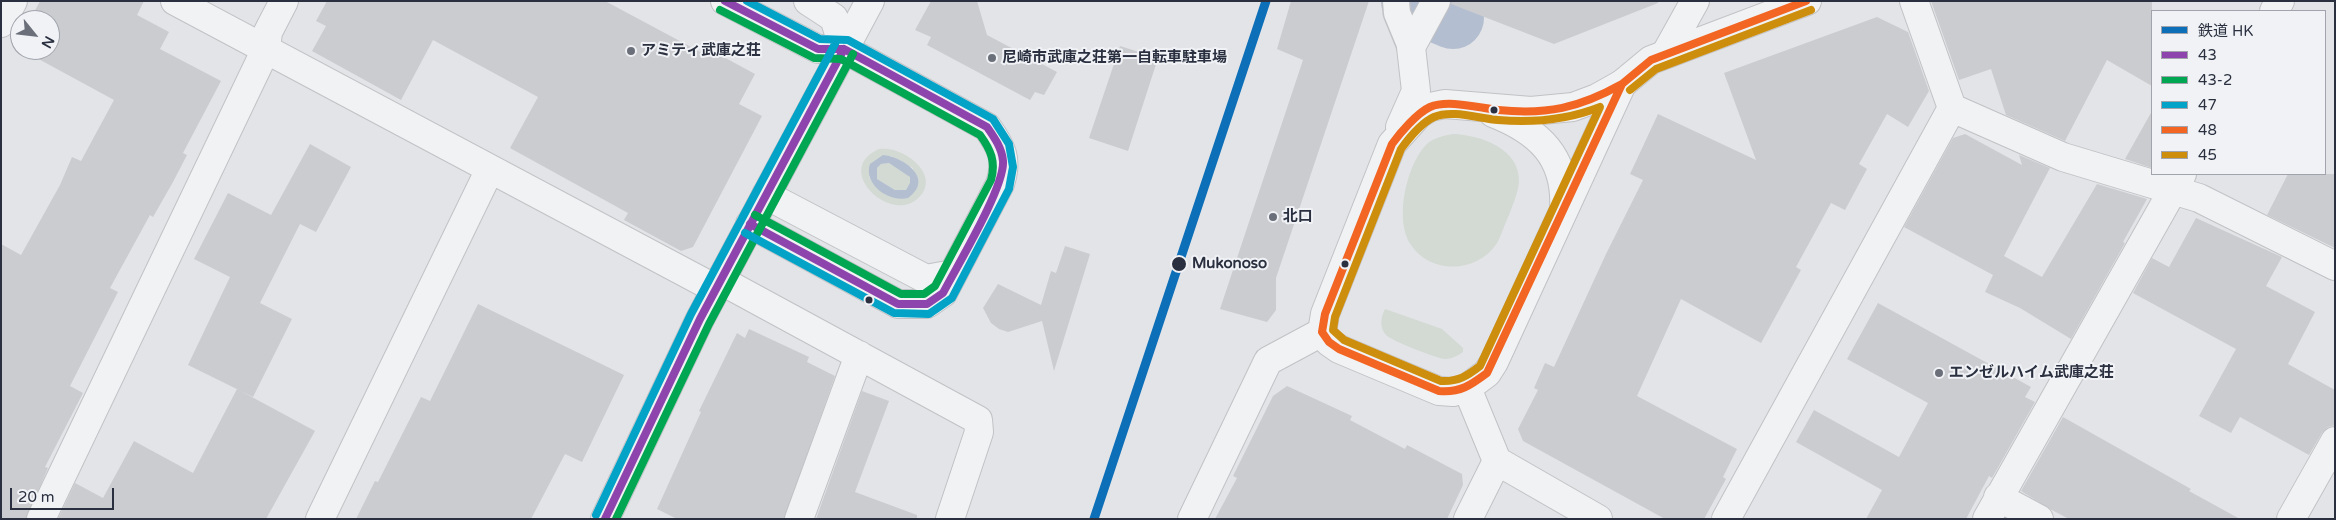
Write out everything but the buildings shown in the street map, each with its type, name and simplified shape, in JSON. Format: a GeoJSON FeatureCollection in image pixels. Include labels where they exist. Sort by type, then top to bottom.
{"type":"FeatureCollection","features":[{"type":"Feature","properties":{"kind":"street"},"geometry":{"type":"LineString","coordinates":[[1,23],[13,1]]}},
{"type":"Feature","properties":{"kind":"street"},"geometry":{"type":"LineString","coordinates":[[175,1],[490,169],[859,355],[978,420],[979,432],[950,519]]}},
{"type":"Feature","properties":{"kind":"street"},"geometry":{"type":"LineString","coordinates":[[41,519],[266,49],[268,32],[284,1]]}},
{"type":"Feature","properties":{"kind":"street"},"geometry":{"type":"LineString","coordinates":[[725,1],[818,49],[844,49],[987,127],[1000,145],[1005,168],[1000,184],[953,274],[942,293],[927,304],[898,304],[750,224]]}},
{"type":"Feature","properties":{"kind":"street"},"geometry":{"type":"LineString","coordinates":[[808,1],[834,18],[844,49]]}},
{"type":"Feature","properties":{"kind":"street"},"geometry":{"type":"LineString","coordinates":[[604,519],[718,284],[870,1]]}},
{"type":"Feature","properties":{"kind":"street"},"geometry":{"type":"LineString","coordinates":[[1415,40],[1436,1]]}},
{"type":"Feature","properties":{"kind":"street"},"geometry":{"type":"LineString","coordinates":[[1478,108],[1531,111],[1573,107],[1622,84],[1638,68],[1666,53],[1807,1]]}},
{"type":"Feature","properties":{"kind":"street"},"geometry":{"type":"LineString","coordinates":[[1914,1],[1952,108],[2062,157],[2178,182],[2199,198],[2335,266]]}},
{"type":"Feature","properties":{"kind":"street"},"geometry":{"type":"LineString","coordinates":[[1192,519],[1268,361],[1322,332],[1331,295],[1392,144],[1416,91],[1415,40],[1397,7]]}},
{"type":"Feature","properties":{"kind":"street"},"geometry":{"type":"LineString","coordinates":[[1666,53],[1692,7]]}},
{"type":"Feature","properties":{"kind":"street"},"geometry":{"type":"LineString","coordinates":[[1322,332],[1329,342],[1339,349],[1423,386],[1446,392],[1467,388],[1487,373],[1494,362],[1622,84]]}},
{"type":"Feature","properties":{"kind":"street"},"geometry":{"type":"LineString","coordinates":[[1392,144],[1403,129],[1430,107],[1461,104],[1504,118],[1545,145],[1553,154],[1562,177],[1564,211]]}},
{"type":"Feature","properties":{"kind":"street"},"geometry":{"type":"LineString","coordinates":[[1726,519],[1952,108]]}},
{"type":"Feature","properties":{"kind":"street"},"geometry":{"type":"LineString","coordinates":[[320,519],[490,169]]}},
{"type":"Feature","properties":{"kind":"street"},"geometry":{"type":"LineString","coordinates":[[2039,519],[1992,508],[2178,182]]}},
{"type":"Feature","properties":{"kind":"street"},"geometry":{"type":"LineString","coordinates":[[766,195],[926,278],[953,274]]}},
{"type":"Feature","properties":{"kind":"street"},"geometry":{"type":"LineString","coordinates":[[799,519],[859,355]]}},
{"type":"Feature","properties":{"kind":"street"},"geometry":{"type":"LineString","coordinates":[[1467,388],[1497,461],[1598,519]]}},
{"type":"Feature","properties":{"kind":"street"},"geometry":{"type":"LineString","coordinates":[[2291,519],[2335,441]]}},
{"type":"Feature","properties":{"kind":"street"},"geometry":{"type":"LineString","coordinates":[[1468,519],[1497,461]]}},
{"type":"Feature","properties":{"kind":"shaded area"},"geometry":{"type":"Polygon","coordinates":[[[1453,134],[1475,137],[1506,152],[1518,170],[1519,182],[1514,203],[1497,243],[1489,253],[1478,260],[1467,265],[1454,266],[1430,262],[1420,255],[1411,245],[1403,222],[1404,194],[1412,167],[1418,155],[1431,141],[1453,134]]]}},
{"type":"Feature","properties":{"kind":"shaded area"},"geometry":{"type":"Polygon","coordinates":[[[879,149],[889,149],[909,157],[918,164],[924,173],[926,182],[924,191],[916,200],[904,205],[892,204],[880,199],[863,180],[861,168],[866,158],[879,149]],[[883,155],[869,177],[873,183],[883,190],[914,193],[913,168],[893,157],[883,155]]]}},
{"type":"Feature","properties":{"kind":"shaded area"},"geometry":{"type":"Polygon","coordinates":[[[889,163],[906,172],[911,178],[910,186],[906,190],[895,190],[877,179],[877,168],[881,164],[889,163]]]}},
{"type":"Feature","properties":{"kind":"shaded area"},"geometry":{"type":"Polygon","coordinates":[[[1385,309],[1442,329],[1463,348],[1463,352],[1445,359],[1414,349],[1390,338],[1384,332],[1382,325],[1385,309]]]}},
{"type":"Feature","properties":{"kind":"water"},"geometry":{"type":"Polygon","coordinates":[[[883,155],[907,164],[914,170],[917,177],[916,191],[908,198],[901,199],[886,195],[874,185],[870,178],[870,164],[883,155]],[[889,163],[881,164],[877,168],[877,179],[895,190],[906,190],[910,183],[910,177],[889,163]]]}},
{"type":"Feature","properties":{"kind":"waterway"},"geometry":{"type":"LineString","coordinates":[[1412,1],[1453,18]]}},
{"type":"Feature","properties":{"kind":"rail line","name":"HK"},"geometry":{"type":"LineString","coordinates":[[1094,519],[1266,1]]}},
{"type":"Feature","properties":{"kind":"transit line","name":"43"},"geometry":{"type":"LineString","coordinates":[[725,1],[818,49],[844,49],[987,127],[999,147],[1003,161],[1002,173],[989,207],[969,246],[943,293],[927,304],[898,304],[750,224]]}},
{"type":"Feature","properties":{"kind":"transit line","name":"47"},"geometry":{"type":"LineString","coordinates":[[745,233],[894,313],[929,314],[952,298],[1009,189],[1013,167],[1009,144],[993,119],[848,40],[820,39],[747,1]]}},
{"type":"Feature","properties":{"kind":"transit line","name":"48"},"geometry":{"type":"LineString","coordinates":[[1622,84],[1651,60],[1806,1]]}},
{"type":"Feature","properties":{"kind":"transit line","name":"43-2"},"geometry":{"type":"LineString","coordinates":[[720,10],[814,58],[841,59],[980,135],[990,151],[993,162],[991,180],[935,286],[924,294],[901,294],[755,215]]}},
{"type":"Feature","properties":{"kind":"transit line","name":"45"},"geometry":{"type":"LineString","coordinates":[[1630,90],[1656,69],[1811,10]]}},
{"type":"Feature","properties":{"kind":"transit line","name":"47"},"geometry":{"type":"LineString","coordinates":[[596,515],[691,314],[835,44]]}},
{"type":"Feature","properties":{"kind":"transit line","name":"43"},"geometry":{"type":"LineString","coordinates":[[605,519],[700,319],[844,49]]}},
{"type":"Feature","properties":{"kind":"transit line","name":"43-2"},"geometry":{"type":"LineString","coordinates":[[616,519],[709,324],[853,54]]}},
{"type":"Feature","properties":{"kind":"transit line","name":"48"},"geometry":{"type":"LineString","coordinates":[[1622,84],[1487,373],[1465,387],[1453,391],[1439,391],[1339,349],[1329,342],[1322,332],[1325,314],[1392,144],[1414,118],[1430,107],[1446,104],[1516,111],[1562,108],[1591,99],[1622,84]]}},
{"type":"Feature","properties":{"kind":"transit line","name":"45"},"geometry":{"type":"LineString","coordinates":[[1600,107],[1480,366],[1462,378],[1441,381],[1344,340],[1333,330],[1335,317],[1401,149],[1424,123],[1434,117],[1449,114],[1511,121],[1550,120],[1600,107]]}},
{"type":"Feature","properties":{"kind":"place","name":"アミティ武庫之荘"},"geometry":{"type":"Point","coordinates":[631,51]}},
{"type":"Feature","properties":{"kind":"place","name":"尼崎市武庫之荘第一自転車駐車場"},"geometry":{"type":"Point","coordinates":[992,58]}},
{"type":"Feature","properties":{"kind":"place","name":"北口"},"geometry":{"type":"Point","coordinates":[1273,217]}},
{"type":"Feature","properties":{"kind":"place","name":"Mukonoso"},"geometry":{"type":"Point","coordinates":[1179,264]}},
{"type":"Feature","properties":{"kind":"place","name":"エンゼルハイム武庫之荘"},"geometry":{"type":"Point","coordinates":[1939,373]}}]}
